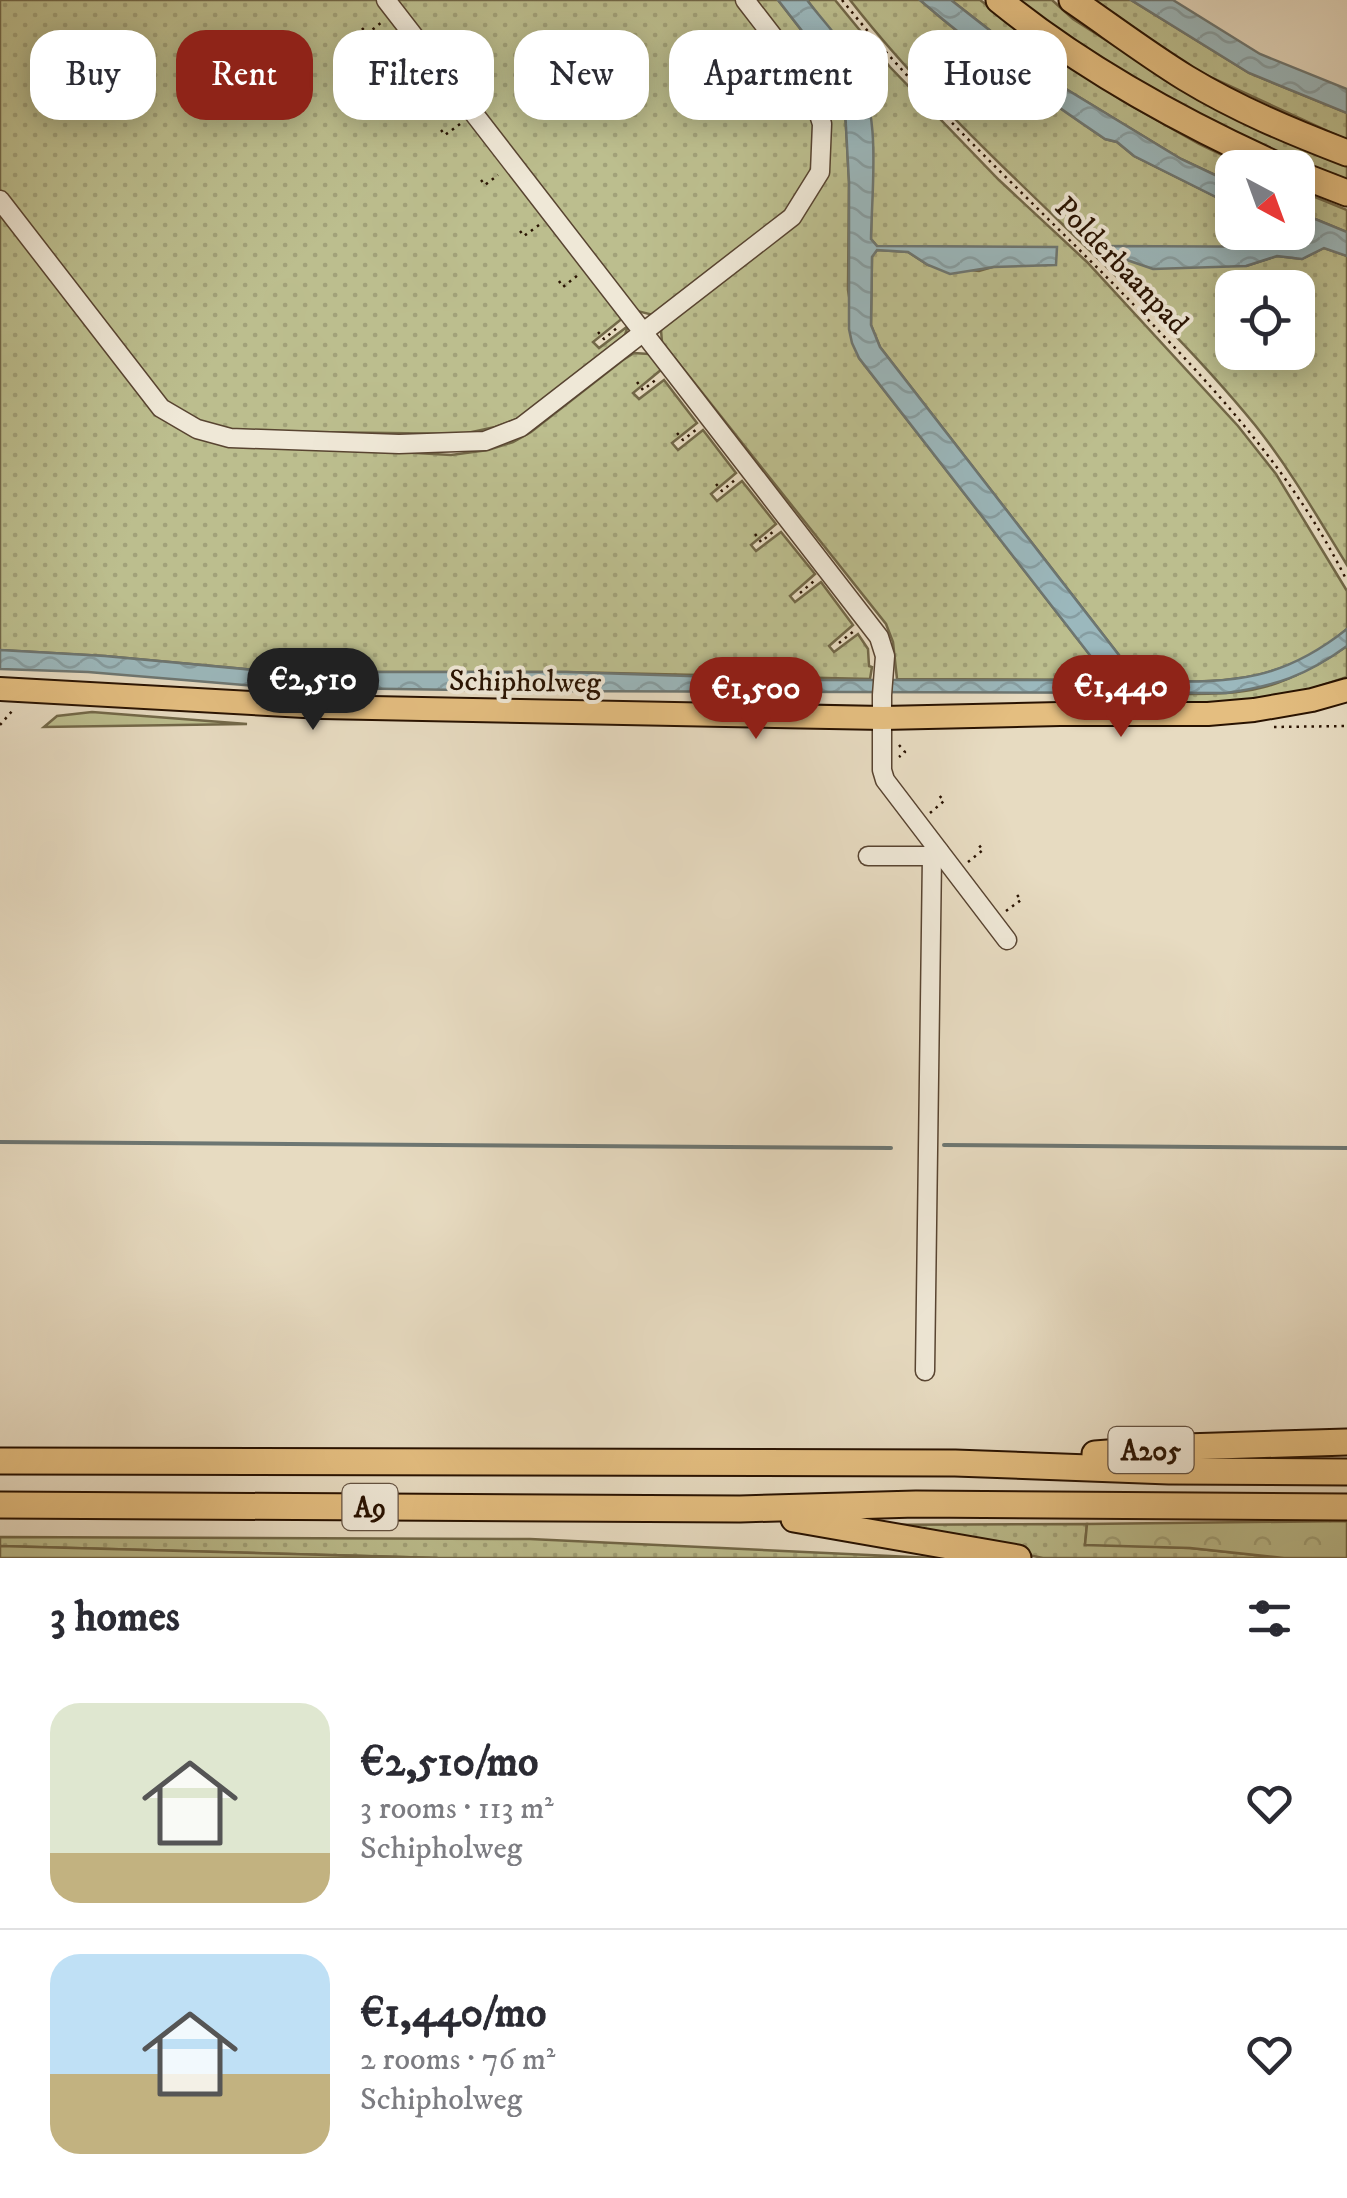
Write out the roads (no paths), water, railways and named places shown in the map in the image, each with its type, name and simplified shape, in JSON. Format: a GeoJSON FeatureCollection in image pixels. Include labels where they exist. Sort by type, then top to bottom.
{"type":"FeatureCollection","features":[{"type":"Feature","properties":{"kind":"highway"},"geometry":{"type":"LineString","coordinates":[[999,0],[1080,59],[1246,150]]}},
{"type":"Feature","properties":{"kind":"highway"},"geometry":{"type":"LineString","coordinates":[[1072,0],[1186,78],[1244,110],[1347,152]]}},
{"type":"Feature","properties":{"kind":"highway"},"geometry":{"type":"LineString","coordinates":[[1315,181],[1347,194]]}},
{"type":"Feature","properties":{"kind":"highway","name":"A205"},"geometry":{"type":"LineString","coordinates":[[955,1463],[1347,1442]]}},
{"type":"Feature","properties":{"kind":"highway","name":"A9"},"geometry":{"type":"LineString","coordinates":[[0,1461],[955,1463],[1169,1471],[1347,1472]]}},
{"type":"Feature","properties":{"kind":"highway","name":"A9"},"geometry":{"type":"LineString","coordinates":[[0,1506],[1347,1507]]}},
{"type":"Feature","properties":{"kind":"highway","name":"A9"},"geometry":{"type":"LineString","coordinates":[[740,1509],[1018,1558]]}},
{"type":"Feature","properties":{"kind":"main road","name":"Schipholweg"},"geometry":{"type":"LineString","coordinates":[[0,688],[322,707],[882,706],[1060,714],[1208,714],[1312,700],[1347,690]]}},
{"type":"Feature","properties":{"kind":"lane"},"geometry":{"type":"LineString","coordinates":[[0,200],[162,408],[197,429],[230,438],[399,444],[485,442],[522,427],[792,217],[820,172],[822,124],[809,83],[745,0]]}},
{"type":"Feature","properties":{"kind":"lane"},"geometry":{"type":"LineString","coordinates":[[390,6],[867,621],[882,645],[885,780],[935,854],[956,872],[1007,940]]}},
{"type":"Feature","properties":{"kind":"lane"},"geometry":{"type":"LineString","coordinates":[[868,856],[935,854]]}},
{"type":"Feature","properties":{"kind":"lane"},"geometry":{"type":"LineString","coordinates":[[925,1371],[935,854]]}},
{"type":"Feature","properties":{"kind":"water"},"geometry":{"type":"Polygon","coordinates":[[[778,0],[807,0],[831,30],[801,30],[778,0]]]}},
{"type":"Feature","properties":{"kind":"water"},"geometry":{"type":"Polygon","coordinates":[[[920,0],[951,0],[989,30],[956,30],[920,0]]]}},
{"type":"Feature","properties":{"kind":"water"},"geometry":{"type":"Polygon","coordinates":[[[1131,0],[1173,0],[1260,54],[1347,89],[1347,113],[1249,73],[1131,0]]]}},
{"type":"Feature","properties":{"kind":"water"},"geometry":{"type":"Polygon","coordinates":[[[1067,90],[1181,159],[1215,175],[1215,196],[1134,156],[1117,142],[1105,139],[1067,112],[1067,90]]]}},
{"type":"Feature","properties":{"kind":"water"},"geometry":{"type":"Polygon","coordinates":[[[846,120],[871,120],[871,239],[877,246],[1057,247],[1056,265],[994,267],[950,274],[908,252],[877,250],[872,257],[871,325],[880,347],[1122,659],[1156,681],[1210,681],[1279,668],[1324,646],[1347,629],[1347,646],[1290,678],[1226,693],[267,687],[0,669],[0,650],[276,672],[1098,680],[1103,676],[1100,668],[859,358],[849,329],[846,120]]]}},
{"type":"Feature","properties":{"kind":"water"},"geometry":{"type":"Polygon","coordinates":[[[1315,219],[1347,232],[1347,256],[1324,248],[1302,259],[1277,256],[1246,266],[1153,269],[1127,260],[1105,246],[1315,250],[1315,219]]]}},
{"type":"Feature","properties":{"kind":"waterway"},"geometry":{"type":"LineString","coordinates":[[0,1142],[891,1148]]}},
{"type":"Feature","properties":{"kind":"waterway"},"geometry":{"type":"LineString","coordinates":[[944,1145],[1347,1148]]}}]}
